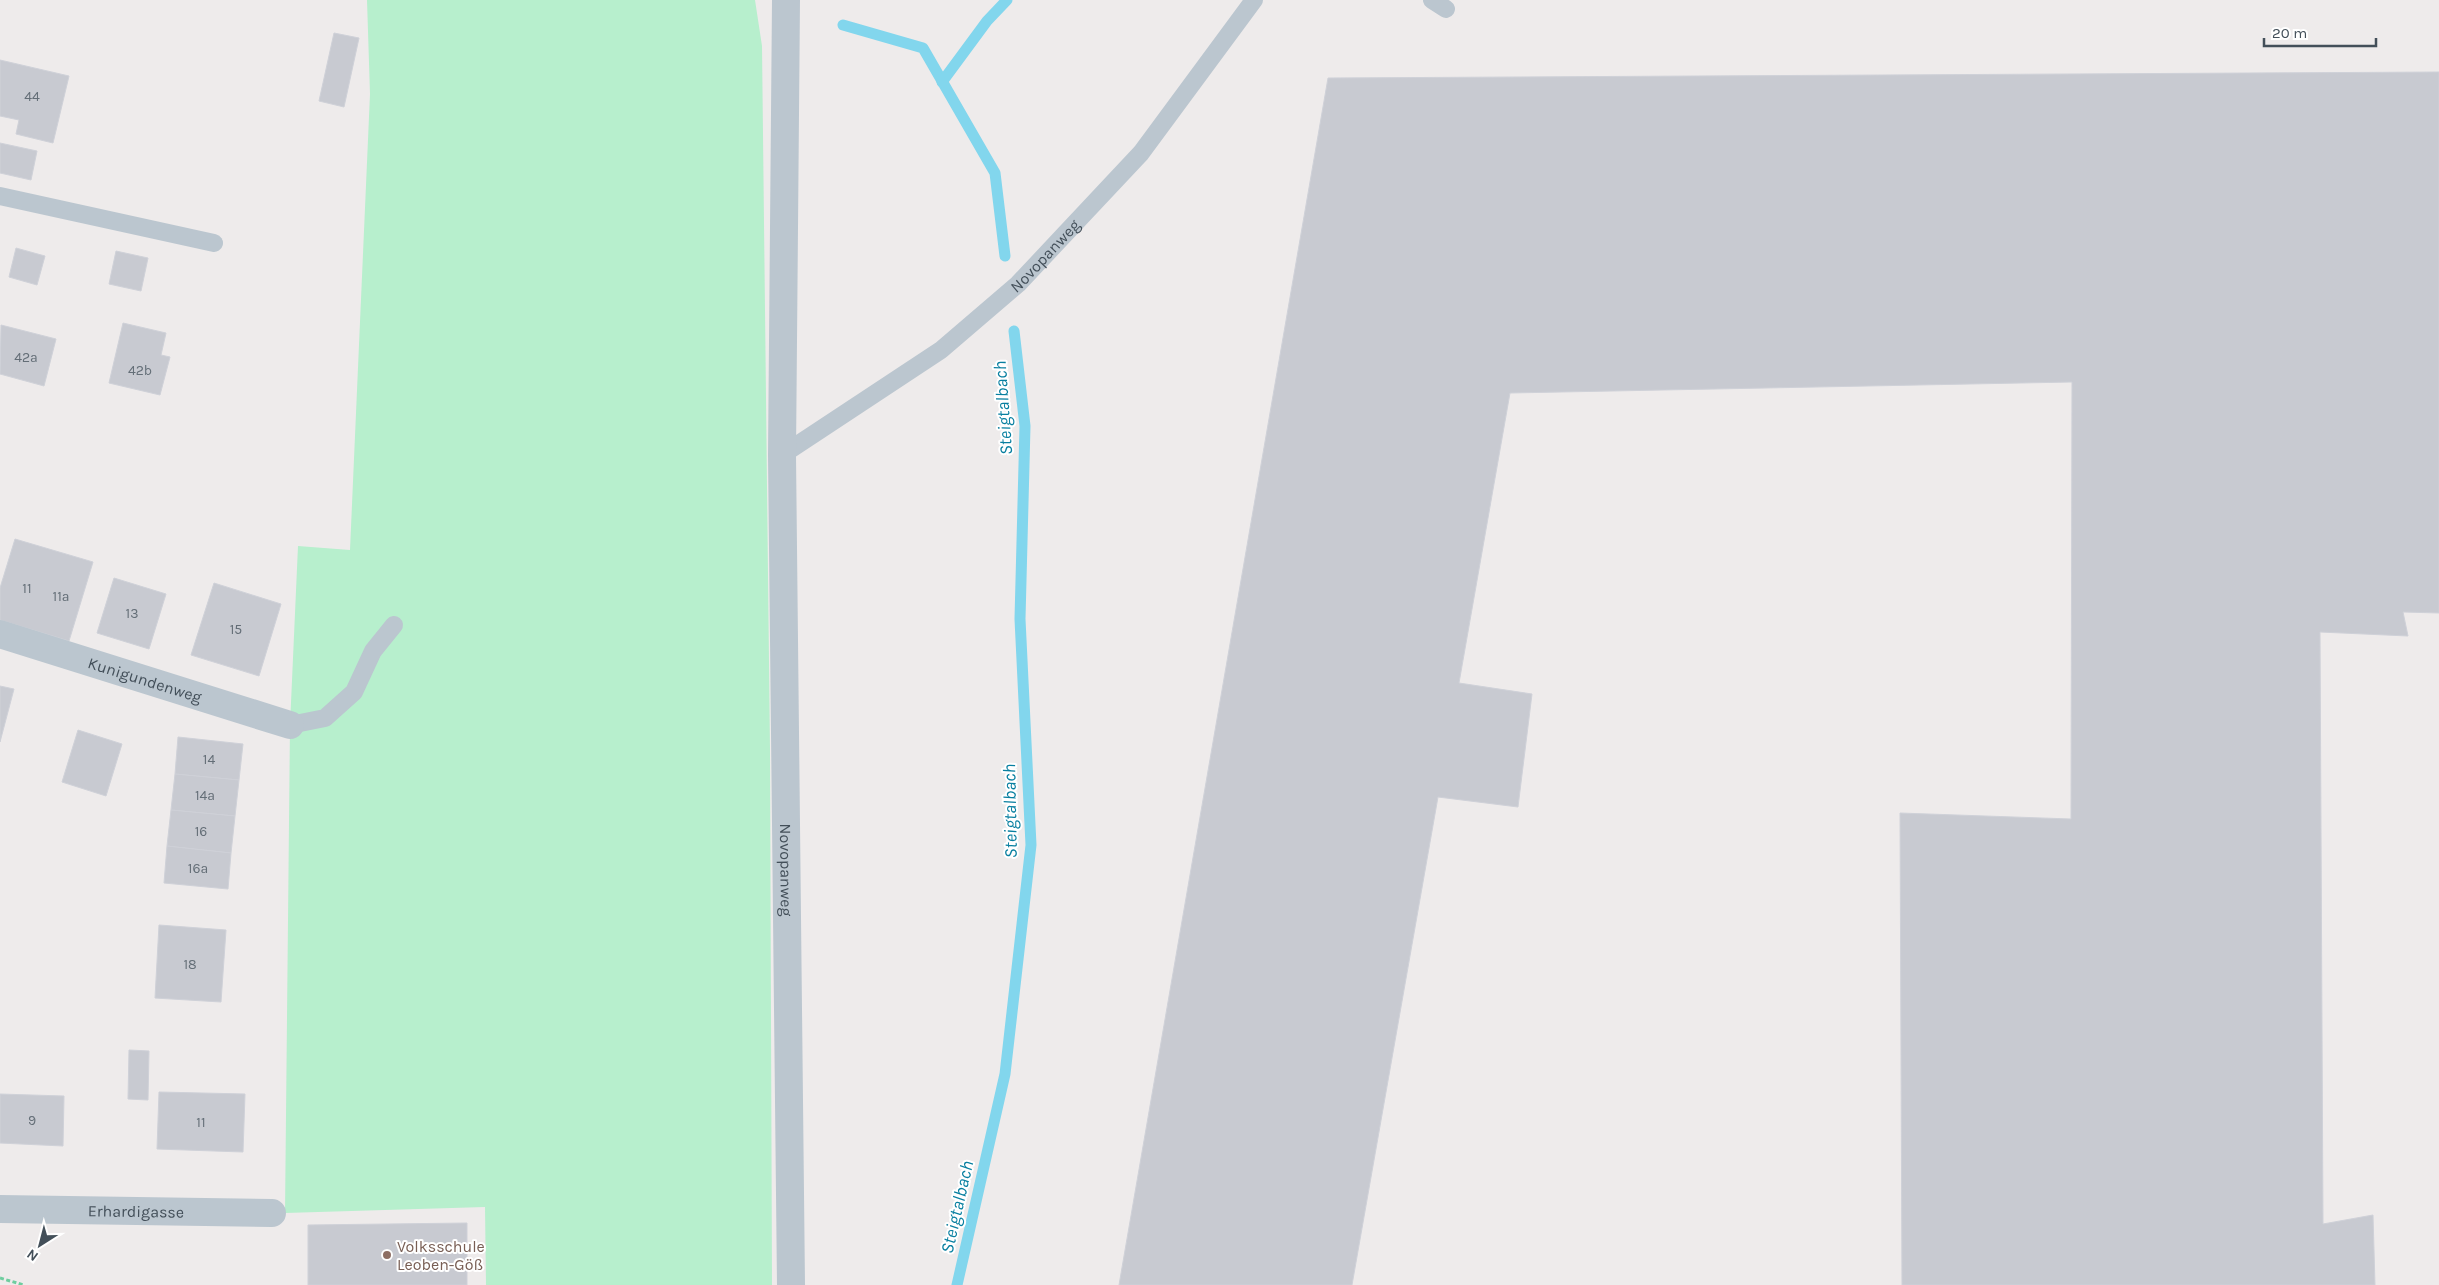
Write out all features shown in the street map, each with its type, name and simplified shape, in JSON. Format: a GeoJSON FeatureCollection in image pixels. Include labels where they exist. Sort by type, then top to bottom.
{"type":"FeatureCollection","features":[{"type":"Feature","properties":{"kind":"street","name":"Novopanweg"},"geometry":{"type":"LineString","coordinates":[[786,0],[782,455],[791,1285]]}},
{"type":"Feature","properties":{"kind":"street","name":"Kunigundenweg"},"geometry":{"type":"LineString","coordinates":[[0,634],[290,725]]}},
{"type":"Feature","properties":{"kind":"street","name":"Erhardigasse"},"geometry":{"type":"LineString","coordinates":[[0,1209],[272,1213]]}},
{"type":"Feature","properties":{"kind":"lane","name":"Novopanweg"},"geometry":{"type":"LineString","coordinates":[[782,455],[941,350],[1018,284],[1141,153],[1254,0]]}},
{"type":"Feature","properties":{"kind":"lane"},"geometry":{"type":"LineString","coordinates":[[0,196],[214,243]]}},
{"type":"Feature","properties":{"kind":"lane"},"geometry":{"type":"LineString","coordinates":[[290,725],[325,718],[354,692],[373,650],[394,625]]}},
{"type":"Feature","properties":{"kind":"path"},"geometry":{"type":"LineString","coordinates":[[0,1278],[24,1285]]}},
{"type":"Feature","properties":{"kind":"green space"},"geometry":{"type":"Polygon","coordinates":[[[367,0],[755,0],[762,46],[770,749],[772,1285],[486,1285],[485,1207],[285,1213],[290,725],[298,546],[350,550],[370,94],[367,0]]]}},
{"type":"Feature","properties":{"kind":"building"},"geometry":{"type":"Polygon","coordinates":[[[334,33],[359,38],[344,107],[319,101],[334,33]]]}},
{"type":"Feature","properties":{"kind":"building"},"geometry":{"type":"Polygon","coordinates":[[[0,60],[69,76],[53,143],[16,134],[19,120],[0,116],[0,60]]]}},
{"type":"Feature","properties":{"kind":"building"},"geometry":{"type":"Polygon","coordinates":[[[2439,72],[2439,613],[2403,612],[2408,636],[2320,632],[2323,1224],[2373,1215],[2375,1285],[1902,1285],[1900,813],[2071,819],[2072,382],[1510,393],[1459,683],[1532,694],[1518,807],[1438,797],[1352,1285],[1119,1285],[1328,78],[2439,72]]]}},
{"type":"Feature","properties":{"kind":"building"},"geometry":{"type":"Polygon","coordinates":[[[0,143],[37,151],[31,180],[0,173],[0,143]]]}},
{"type":"Feature","properties":{"kind":"building"},"geometry":{"type":"Polygon","coordinates":[[[16,248],[45,256],[37,285],[9,277],[16,248]]]}},
{"type":"Feature","properties":{"kind":"building"},"geometry":{"type":"Polygon","coordinates":[[[116,251],[148,258],[141,291],[109,284],[116,251]]]}},
{"type":"Feature","properties":{"kind":"building"},"geometry":{"type":"Polygon","coordinates":[[[123,323],[166,333],[161,355],[170,357],[160,395],[109,383],[123,323]]]}},
{"type":"Feature","properties":{"kind":"building"},"geometry":{"type":"Polygon","coordinates":[[[1,325],[56,339],[44,386],[0,374],[1,325]]]}},
{"type":"Feature","properties":{"kind":"building"},"geometry":{"type":"Polygon","coordinates":[[[15,539],[93,562],[69,641],[0,620],[0,588],[15,539]]]}},
{"type":"Feature","properties":{"kind":"building"},"geometry":{"type":"Polygon","coordinates":[[[114,578],[166,594],[149,649],[97,633],[114,578]]]}},
{"type":"Feature","properties":{"kind":"building"},"geometry":{"type":"Polygon","coordinates":[[[214,583],[281,604],[259,676],[191,655],[214,583]]]}},
{"type":"Feature","properties":{"kind":"building"},"geometry":{"type":"Polygon","coordinates":[[[0,686],[14,689],[0,742],[0,686]]]}},
{"type":"Feature","properties":{"kind":"building"},"geometry":{"type":"Polygon","coordinates":[[[78,730],[122,744],[106,796],[62,782],[78,730]]]}},
{"type":"Feature","properties":{"kind":"building"},"geometry":{"type":"Polygon","coordinates":[[[178,737],[243,744],[239,780],[175,774],[178,737]]]}},
{"type":"Feature","properties":{"kind":"building"},"geometry":{"type":"Polygon","coordinates":[[[175,774],[239,780],[235,816],[171,810],[175,774]]]}},
{"type":"Feature","properties":{"kind":"building"},"geometry":{"type":"Polygon","coordinates":[[[171,810],[235,816],[231,853],[167,846],[171,810]]]}},
{"type":"Feature","properties":{"kind":"building"},"geometry":{"type":"Polygon","coordinates":[[[167,846],[231,853],[228,889],[164,883],[167,846]]]}},
{"type":"Feature","properties":{"kind":"building"},"geometry":{"type":"Polygon","coordinates":[[[159,925],[226,930],[221,1002],[155,998],[159,925]]]}},
{"type":"Feature","properties":{"kind":"building"},"geometry":{"type":"Polygon","coordinates":[[[129,1050],[149,1051],[148,1100],[128,1099],[129,1050]]]}},
{"type":"Feature","properties":{"kind":"building"},"geometry":{"type":"Polygon","coordinates":[[[159,1092],[245,1094],[243,1152],[157,1149],[159,1092]]]}},
{"type":"Feature","properties":{"kind":"building"},"geometry":{"type":"Polygon","coordinates":[[[0,1094],[64,1096],[63,1146],[0,1143],[0,1094]]]}},
{"type":"Feature","properties":{"kind":"building","name":"Volksschule Leoben-Göß"},"geometry":{"type":"Polygon","coordinates":[[[467,1223],[467,1285],[308,1285],[308,1225],[467,1223]]]}},
{"type":"Feature","properties":{"kind":"waterway"},"geometry":{"type":"LineString","coordinates":[[942,82],[987,21],[1007,0]]}},
{"type":"Feature","properties":{"kind":"waterway","name":"Steigtalbach"},"geometry":{"type":"LineString","coordinates":[[843,25],[923,48],[995,173],[1005,256]]}},
{"type":"Feature","properties":{"kind":"waterway","name":"Steigtalbach"},"geometry":{"type":"LineString","coordinates":[[957,1285],[1005,1074],[1031,845],[1020,619],[1025,426],[1014,331]]}},
{"type":"Feature","properties":{"kind":"place","name":"Volksschule Leoben-Göß"},"geometry":{"type":"Point","coordinates":[387,1255]}}]}
